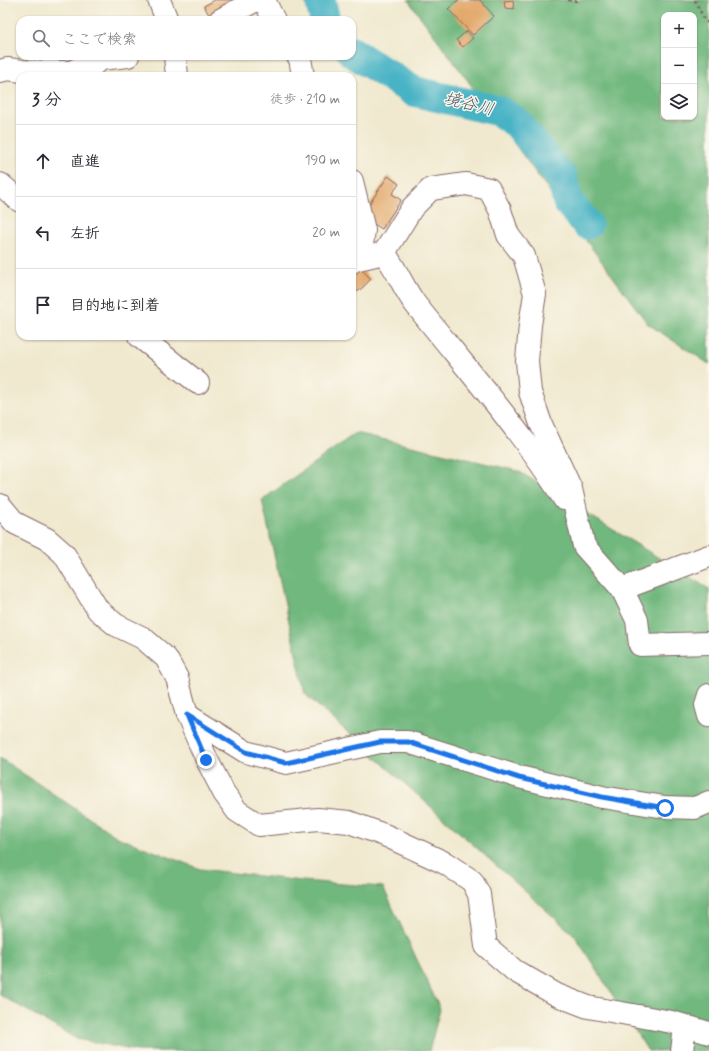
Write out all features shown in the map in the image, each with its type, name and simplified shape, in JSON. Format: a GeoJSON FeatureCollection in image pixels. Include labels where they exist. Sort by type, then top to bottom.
{"type":"FeatureCollection","features":[{"type":"Feature","properties":{"kind":"street"},"geometry":{"type":"LineString","coordinates":[[159,0],[165,16]]}},
{"type":"Feature","properties":{"kind":"street"},"geometry":{"type":"LineString","coordinates":[[227,16],[256,0]]}},
{"type":"Feature","properties":{"kind":"street"},"geometry":{"type":"LineString","coordinates":[[264,0],[272,16]]}},
{"type":"Feature","properties":{"kind":"street"},"geometry":{"type":"LineString","coordinates":[[0,71],[8,69],[22,71],[71,72],[83,66],[93,65],[99,60]]}},
{"type":"Feature","properties":{"kind":"street"},"geometry":{"type":"LineString","coordinates":[[175,60],[177,72]]}},
{"type":"Feature","properties":{"kind":"street"},"geometry":{"type":"LineString","coordinates":[[300,60],[302,72]]}},
{"type":"Feature","properties":{"kind":"street"},"geometry":{"type":"LineString","coordinates":[[0,184],[16,198]]}},
{"type":"Feature","properties":{"kind":"street"},"geometry":{"type":"LineString","coordinates":[[356,260],[384,253],[412,208],[431,189],[466,184],[489,189],[500,210],[508,235],[524,256],[535,294],[530,325],[527,361],[530,392],[541,424],[571,489],[584,546],[622,589],[637,620],[640,645],[709,643]]}},
{"type":"Feature","properties":{"kind":"street"},"geometry":{"type":"LineString","coordinates":[[356,197],[364,230],[362,245],[356,256]]}},
{"type":"Feature","properties":{"kind":"street"},"geometry":{"type":"LineString","coordinates":[[384,253],[393,264],[398,276],[415,303],[471,370],[557,488],[579,522]]}},
{"type":"Feature","properties":{"kind":"street"},"geometry":{"type":"LineString","coordinates":[[144,340],[198,383]]}},
{"type":"Feature","properties":{"kind":"street"},"geometry":{"type":"LineString","coordinates":[[0,506],[15,524],[47,539],[64,554],[98,610],[116,625],[143,638],[166,658],[177,678],[187,715],[224,793],[237,811],[259,825],[318,819],[349,822],[387,836],[445,863],[472,881],[479,894],[486,946],[515,971],[557,995],[588,1007],[672,1022],[709,1033]]}},
{"type":"Feature","properties":{"kind":"street"},"geometry":{"type":"LineString","coordinates":[[622,589],[709,556]]}},
{"type":"Feature","properties":{"kind":"street"},"geometry":{"type":"LineString","coordinates":[[709,695],[706,705],[709,716]]}},
{"type":"Feature","properties":{"kind":"street"},"geometry":{"type":"LineString","coordinates":[[187,715],[246,752],[286,763],[380,742],[408,742],[519,778],[602,797],[665,808],[695,808],[709,802]]}},
{"type":"Feature","properties":{"kind":"street"},"geometry":{"type":"LineString","coordinates":[[682,1051],[685,1026]]}},
{"type":"Feature","properties":{"kind":"path"},"geometry":{"type":"LineString","coordinates":[[568,0],[578,2],[578,0]]}},
{"type":"Feature","properties":{"kind":"path"},"geometry":{"type":"LineString","coordinates":[[695,0],[704,18],[709,24]]}},
{"type":"Feature","properties":{"kind":"green space"},"geometry":{"type":"Polygon","coordinates":[[[408,0],[709,0],[709,364],[648,324],[408,0]]]}},
{"type":"Feature","properties":{"kind":"green space"},"geometry":{"type":"Polygon","coordinates":[[[356,433],[518,471],[709,589],[709,1051],[648,1051],[575,936],[305,694],[262,500],[356,433]]]}},
{"type":"Feature","properties":{"kind":"green space"},"geometry":{"type":"Polygon","coordinates":[[[0,758],[117,837],[200,869],[302,881],[383,887],[440,1009],[429,1051],[138,1051],[77,1039],[0,995],[0,758]]]}},
{"type":"Feature","properties":{"kind":"building"},"geometry":{"type":"Polygon","coordinates":[[[215,0],[242,0],[218,16],[210,16],[204,6],[215,0]]]}},
{"type":"Feature","properties":{"kind":"building"},"geometry":{"type":"Polygon","coordinates":[[[458,0],[480,0],[494,16],[473,35],[448,9],[458,0]]]}},
{"type":"Feature","properties":{"kind":"building"},"geometry":{"type":"Polygon","coordinates":[[[513,0],[514,9],[505,8],[504,1],[513,0]]]}},
{"type":"Feature","properties":{"kind":"building"},"geometry":{"type":"Polygon","coordinates":[[[467,31],[473,38],[463,47],[456,40],[467,31]]]}},
{"type":"Feature","properties":{"kind":"building"},"geometry":{"type":"Polygon","coordinates":[[[388,176],[399,184],[392,194],[401,200],[382,229],[368,220],[366,209],[388,176]]]}},
{"type":"Feature","properties":{"kind":"building"},"geometry":{"type":"Polygon","coordinates":[[[358,266],[371,279],[356,292],[356,268],[358,266]]]}},
{"type":"Feature","properties":{"kind":"waterway","name":"境谷川"},"geometry":{"type":"LineString","coordinates":[[320,0],[324,16]]}},
{"type":"Feature","properties":{"kind":"waterway","name":"境谷川"},"geometry":{"type":"LineString","coordinates":[[356,55],[413,91],[499,111],[517,123],[562,178],[568,202],[587,224]]}},
{"type":"Feature","properties":{"kind":"route"},"geometry":{"type":"LineString","coordinates":[[206,760],[187,715],[246,752],[286,763],[380,742],[408,742],[519,778],[602,797],[665,808]]}}]}
